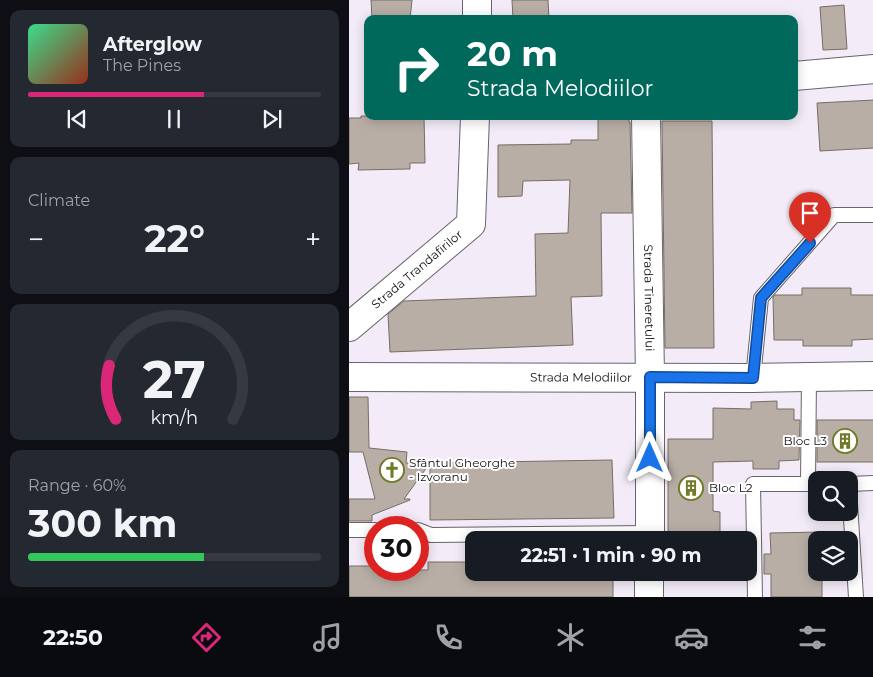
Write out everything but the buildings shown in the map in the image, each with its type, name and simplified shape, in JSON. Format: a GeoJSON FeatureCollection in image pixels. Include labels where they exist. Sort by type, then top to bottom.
{"type":"FeatureCollection","features":[{"type":"Feature","properties":{"kind":"street"},"geometry":{"type":"LineString","coordinates":[[477,0],[477,15]]}},
{"type":"Feature","properties":{"kind":"street"},"geometry":{"type":"LineString","coordinates":[[798,76],[873,69]]}},
{"type":"Feature","properties":{"kind":"street","name":"Strada Trandafirilor"},"geometry":{"type":"LineString","coordinates":[[349,327],[471,224],[475,120]]}},
{"type":"Feature","properties":{"kind":"street","name":"Strada Tineretului"},"geometry":{"type":"LineString","coordinates":[[647,120],[650,531]]}},
{"type":"Feature","properties":{"kind":"street","name":"Strada Melodiilor"},"geometry":{"type":"LineString","coordinates":[[349,377],[753,378],[873,376]]}},
{"type":"Feature","properties":{"kind":"street"},"geometry":{"type":"LineString","coordinates":[[649,581],[649,597]]}},
{"type":"Feature","properties":{"kind":"lane"},"geometry":{"type":"LineString","coordinates":[[753,378],[761,298],[834,215],[873,215]]}},
{"type":"Feature","properties":{"kind":"lane"},"geometry":{"type":"LineString","coordinates":[[809,376],[812,471]]}},
{"type":"Feature","properties":{"kind":"lane"},"geometry":{"type":"LineString","coordinates":[[858,484],[873,483]]}},
{"type":"Feature","properties":{"kind":"lane"},"geometry":{"type":"LineString","coordinates":[[755,597],[753,484],[808,484]]}},
{"type":"Feature","properties":{"kind":"lane"},"geometry":{"type":"LineString","coordinates":[[851,521],[856,597]]}},
{"type":"Feature","properties":{"kind":"lane"},"geometry":{"type":"LineString","coordinates":[[349,530],[364,530]]}},
{"type":"Feature","properties":{"kind":"lane"},"geometry":{"type":"LineString","coordinates":[[429,534],[465,535]]}},
{"type":"Feature","properties":{"kind":"place","name":"Bloc L3"},"geometry":{"type":"Point","coordinates":[845,441]}},
{"type":"Feature","properties":{"kind":"place","name":"Sfântul Gheorghe - Izvoranu"},"geometry":{"type":"Point","coordinates":[392,470]}},
{"type":"Feature","properties":{"kind":"place","name":"Bloc L2"},"geometry":{"type":"Point","coordinates":[691,488]}},
{"type":"Feature","properties":{"kind":"route"},"geometry":{"type":"LineString","coordinates":[[650,458],[650,377],[753,378],[761,298],[810,243]]}}]}
